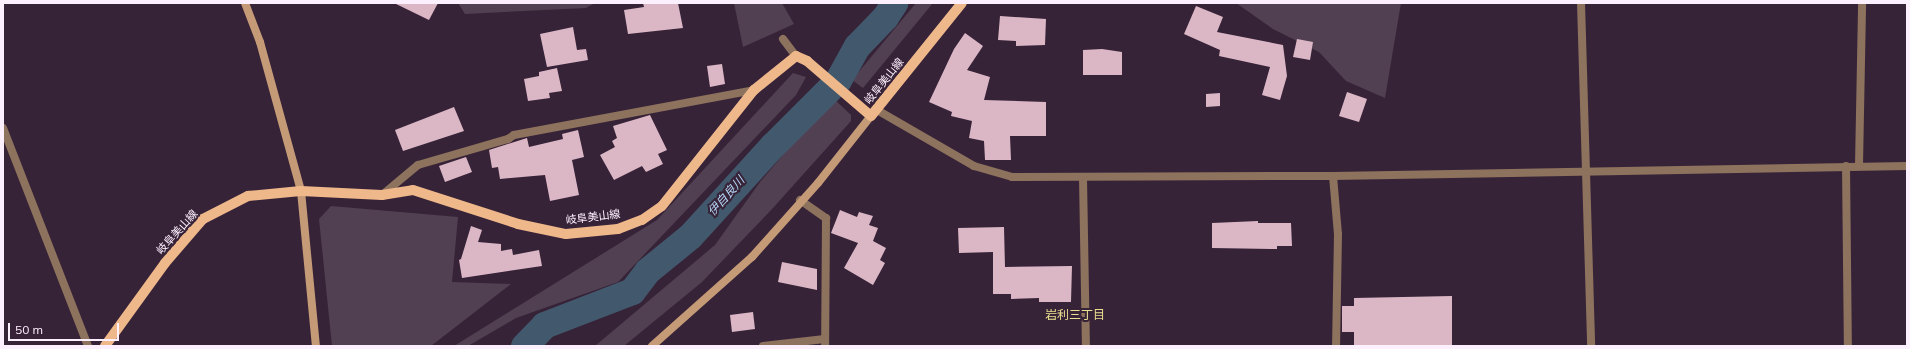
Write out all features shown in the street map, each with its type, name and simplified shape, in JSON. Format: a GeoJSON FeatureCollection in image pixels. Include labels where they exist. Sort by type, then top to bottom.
{"type":"FeatureCollection","features":[{"type":"Feature","properties":{"kind":"main road","name":"岐阜美山線"},"geometry":{"type":"LineString","coordinates":[[105,346],[165,263],[203,219],[248,196],[301,191],[382,195],[413,190],[518,224],[566,234],[618,229],[642,220],[662,206],[754,90],[796,56],[807,61],[858,108],[874,113],[962,3]]}},
{"type":"Feature","properties":{"kind":"street"},"geometry":{"type":"LineString","coordinates":[[245,3],[260,42],[301,191],[316,346]]}},
{"type":"Feature","properties":{"kind":"street"},"geometry":{"type":"LineString","coordinates":[[1581,3],[1591,346]]}},
{"type":"Feature","properties":{"kind":"street"},"geometry":{"type":"LineString","coordinates":[[1859,165],[1862,3]]}},
{"type":"Feature","properties":{"kind":"street"},"geometry":{"type":"LineString","coordinates":[[783,39],[796,56]]}},
{"type":"Feature","properties":{"kind":"street"},"geometry":{"type":"LineString","coordinates":[[382,195],[418,165],[508,140],[514,135],[754,90]]}},
{"type":"Feature","properties":{"kind":"street"},"geometry":{"type":"LineString","coordinates":[[652,346],[752,257],[874,113],[974,166],[1012,177],[1083,178],[1333,176],[1859,165],[1907,166]]}},
{"type":"Feature","properties":{"kind":"street"},"geometry":{"type":"LineString","coordinates":[[3,128],[88,346]]}},
{"type":"Feature","properties":{"kind":"street"},"geometry":{"type":"LineString","coordinates":[[1846,166],[1848,346]]}},
{"type":"Feature","properties":{"kind":"street"},"geometry":{"type":"LineString","coordinates":[[1333,176],[1338,234],[1336,346]]}},
{"type":"Feature","properties":{"kind":"street"},"geometry":{"type":"LineString","coordinates":[[1083,178],[1086,346]]}},
{"type":"Feature","properties":{"kind":"street"},"geometry":{"type":"LineString","coordinates":[[763,346],[825,342],[826,218],[800,200]]}},
{"type":"Feature","properties":{"kind":"shaded area"},"geometry":{"type":"Polygon","coordinates":[[[458,3],[595,3],[586,8],[465,14],[458,3]]]}},
{"type":"Feature","properties":{"kind":"shaded area"},"geometry":{"type":"Polygon","coordinates":[[[734,3],[782,3],[794,24],[743,47],[734,3]]]}},
{"type":"Feature","properties":{"kind":"shaded area"},"geometry":{"type":"Polygon","coordinates":[[[916,3],[933,3],[863,88],[852,80],[916,3]]]}},
{"type":"Feature","properties":{"kind":"shaded area"},"geometry":{"type":"Polygon","coordinates":[[[1236,3],[1401,3],[1385,98],[1346,81],[1319,52],[1273,29],[1236,3]]]}},
{"type":"Feature","properties":{"kind":"shaded area"},"geometry":{"type":"Polygon","coordinates":[[[793,73],[806,77],[796,95],[618,282],[516,318],[468,346],[454,346],[657,220],[793,73]]]}},
{"type":"Feature","properties":{"kind":"shaded area"},"geometry":{"type":"Polygon","coordinates":[[[832,97],[851,115],[851,121],[773,208],[702,282],[624,346],[595,346],[715,245],[760,182],[832,97]]]}},
{"type":"Feature","properties":{"kind":"shaded area"},"geometry":{"type":"Polygon","coordinates":[[[331,206],[458,217],[452,282],[511,284],[431,346],[332,346],[319,219],[331,206]]]}},
{"type":"Feature","properties":{"kind":"building"},"geometry":{"type":"Polygon","coordinates":[[[394,3],[438,3],[429,20],[394,3]]]}},
{"type":"Feature","properties":{"kind":"building"},"geometry":{"type":"Polygon","coordinates":[[[643,3],[678,3],[683,28],[628,34],[624,10],[644,7],[643,3]]]}},
{"type":"Feature","properties":{"kind":"building"},"geometry":{"type":"Polygon","coordinates":[[[1196,6],[1223,17],[1217,32],[1283,45],[1287,76],[1280,100],[1262,95],[1270,67],[1219,56],[1220,50],[1184,34],[1196,6]]]}},
{"type":"Feature","properties":{"kind":"building"},"geometry":{"type":"Polygon","coordinates":[[[1000,16],[1046,19],[1045,45],[1016,46],[1016,41],[998,40],[1000,16]]]}},
{"type":"Feature","properties":{"kind":"building"},"geometry":{"type":"Polygon","coordinates":[[[573,27],[577,50],[586,49],[588,60],[547,67],[540,34],[573,27]]]}},
{"type":"Feature","properties":{"kind":"building"},"geometry":{"type":"Polygon","coordinates":[[[965,33],[983,46],[967,70],[990,77],[984,100],[1046,102],[1046,136],[1010,136],[1011,160],[985,160],[984,141],[969,138],[972,121],[951,116],[952,112],[929,102],[954,49],[965,33]]]}},
{"type":"Feature","properties":{"kind":"building"},"geometry":{"type":"Polygon","coordinates":[[[1297,39],[1313,42],[1310,60],[1293,57],[1297,39]]]}},
{"type":"Feature","properties":{"kind":"building"},"geometry":{"type":"Polygon","coordinates":[[[1102,49],[1122,52],[1122,75],[1083,75],[1083,50],[1102,49]]]}},
{"type":"Feature","properties":{"kind":"building"},"geometry":{"type":"Polygon","coordinates":[[[722,64],[725,84],[710,87],[707,66],[722,64]]]}},
{"type":"Feature","properties":{"kind":"building"},"geometry":{"type":"Polygon","coordinates":[[[557,68],[562,91],[549,93],[550,98],[528,101],[524,79],[539,76],[539,72],[557,68]]]}},
{"type":"Feature","properties":{"kind":"building"},"geometry":{"type":"Polygon","coordinates":[[[1347,92],[1367,99],[1359,122],[1339,116],[1347,92]]]}},
{"type":"Feature","properties":{"kind":"building"},"geometry":{"type":"Polygon","coordinates":[[[1220,93],[1220,106],[1206,107],[1206,94],[1220,93]]]}},
{"type":"Feature","properties":{"kind":"building"},"geometry":{"type":"Polygon","coordinates":[[[454,107],[464,131],[403,151],[395,130],[454,107]]]}},
{"type":"Feature","properties":{"kind":"building"},"geometry":{"type":"Polygon","coordinates":[[[650,115],[667,150],[658,154],[663,164],[646,172],[642,166],[614,180],[600,155],[615,147],[612,141],[617,138],[613,126],[650,115]]]}},
{"type":"Feature","properties":{"kind":"building"},"geometry":{"type":"Polygon","coordinates":[[[578,130],[584,157],[572,160],[579,195],[550,201],[545,175],[500,179],[498,167],[492,168],[489,150],[527,138],[529,147],[563,139],[562,134],[578,130]]]}},
{"type":"Feature","properties":{"kind":"building"},"geometry":{"type":"Polygon","coordinates":[[[466,157],[472,172],[445,182],[439,166],[466,157]]]}},
{"type":"Feature","properties":{"kind":"building"},"geometry":{"type":"Polygon","coordinates":[[[840,210],[857,217],[859,212],[873,216],[869,225],[878,228],[873,241],[886,248],[880,260],[885,263],[873,285],[844,268],[858,243],[831,233],[840,210]]]}},
{"type":"Feature","properties":{"kind":"building"},"geometry":{"type":"Polygon","coordinates":[[[1258,221],[1258,223],[1291,223],[1292,246],[1277,246],[1277,249],[1212,248],[1212,223],[1258,221]]]}},
{"type":"Feature","properties":{"kind":"building"},"geometry":{"type":"Polygon","coordinates":[[[471,226],[482,230],[478,242],[501,244],[501,251],[512,249],[513,255],[539,250],[542,266],[462,278],[459,260],[461,259],[471,226]]]}},
{"type":"Feature","properties":{"kind":"building"},"geometry":{"type":"Polygon","coordinates":[[[1004,227],[1005,267],[1072,266],[1071,302],[1039,302],[1039,298],[1011,299],[1011,294],[993,294],[993,252],[959,253],[958,228],[1004,227]]]}},
{"type":"Feature","properties":{"kind":"building"},"geometry":{"type":"Polygon","coordinates":[[[782,262],[817,269],[817,290],[778,282],[782,262]]]}},
{"type":"Feature","properties":{"kind":"building"},"geometry":{"type":"Polygon","coordinates":[[[1452,296],[1452,346],[1354,346],[1354,332],[1342,332],[1342,306],[1354,306],[1354,298],[1452,296]]]}},
{"type":"Feature","properties":{"kind":"building"},"geometry":{"type":"Polygon","coordinates":[[[753,312],[755,329],[732,332],[730,315],[753,312]]]}},
{"type":"Feature","properties":{"kind":"waterway","name":"伊自良川"},"geometry":{"type":"LineString","coordinates":[[524,346],[544,325],[632,291],[647,271],[690,236],[772,146],[838,80],[857,46],[885,17],[894,3]]}},
{"type":"Feature","properties":{"kind":"district","name":"岩利三丁目"},"geometry":{"type":"Point","coordinates":[1075,315]}}]}
